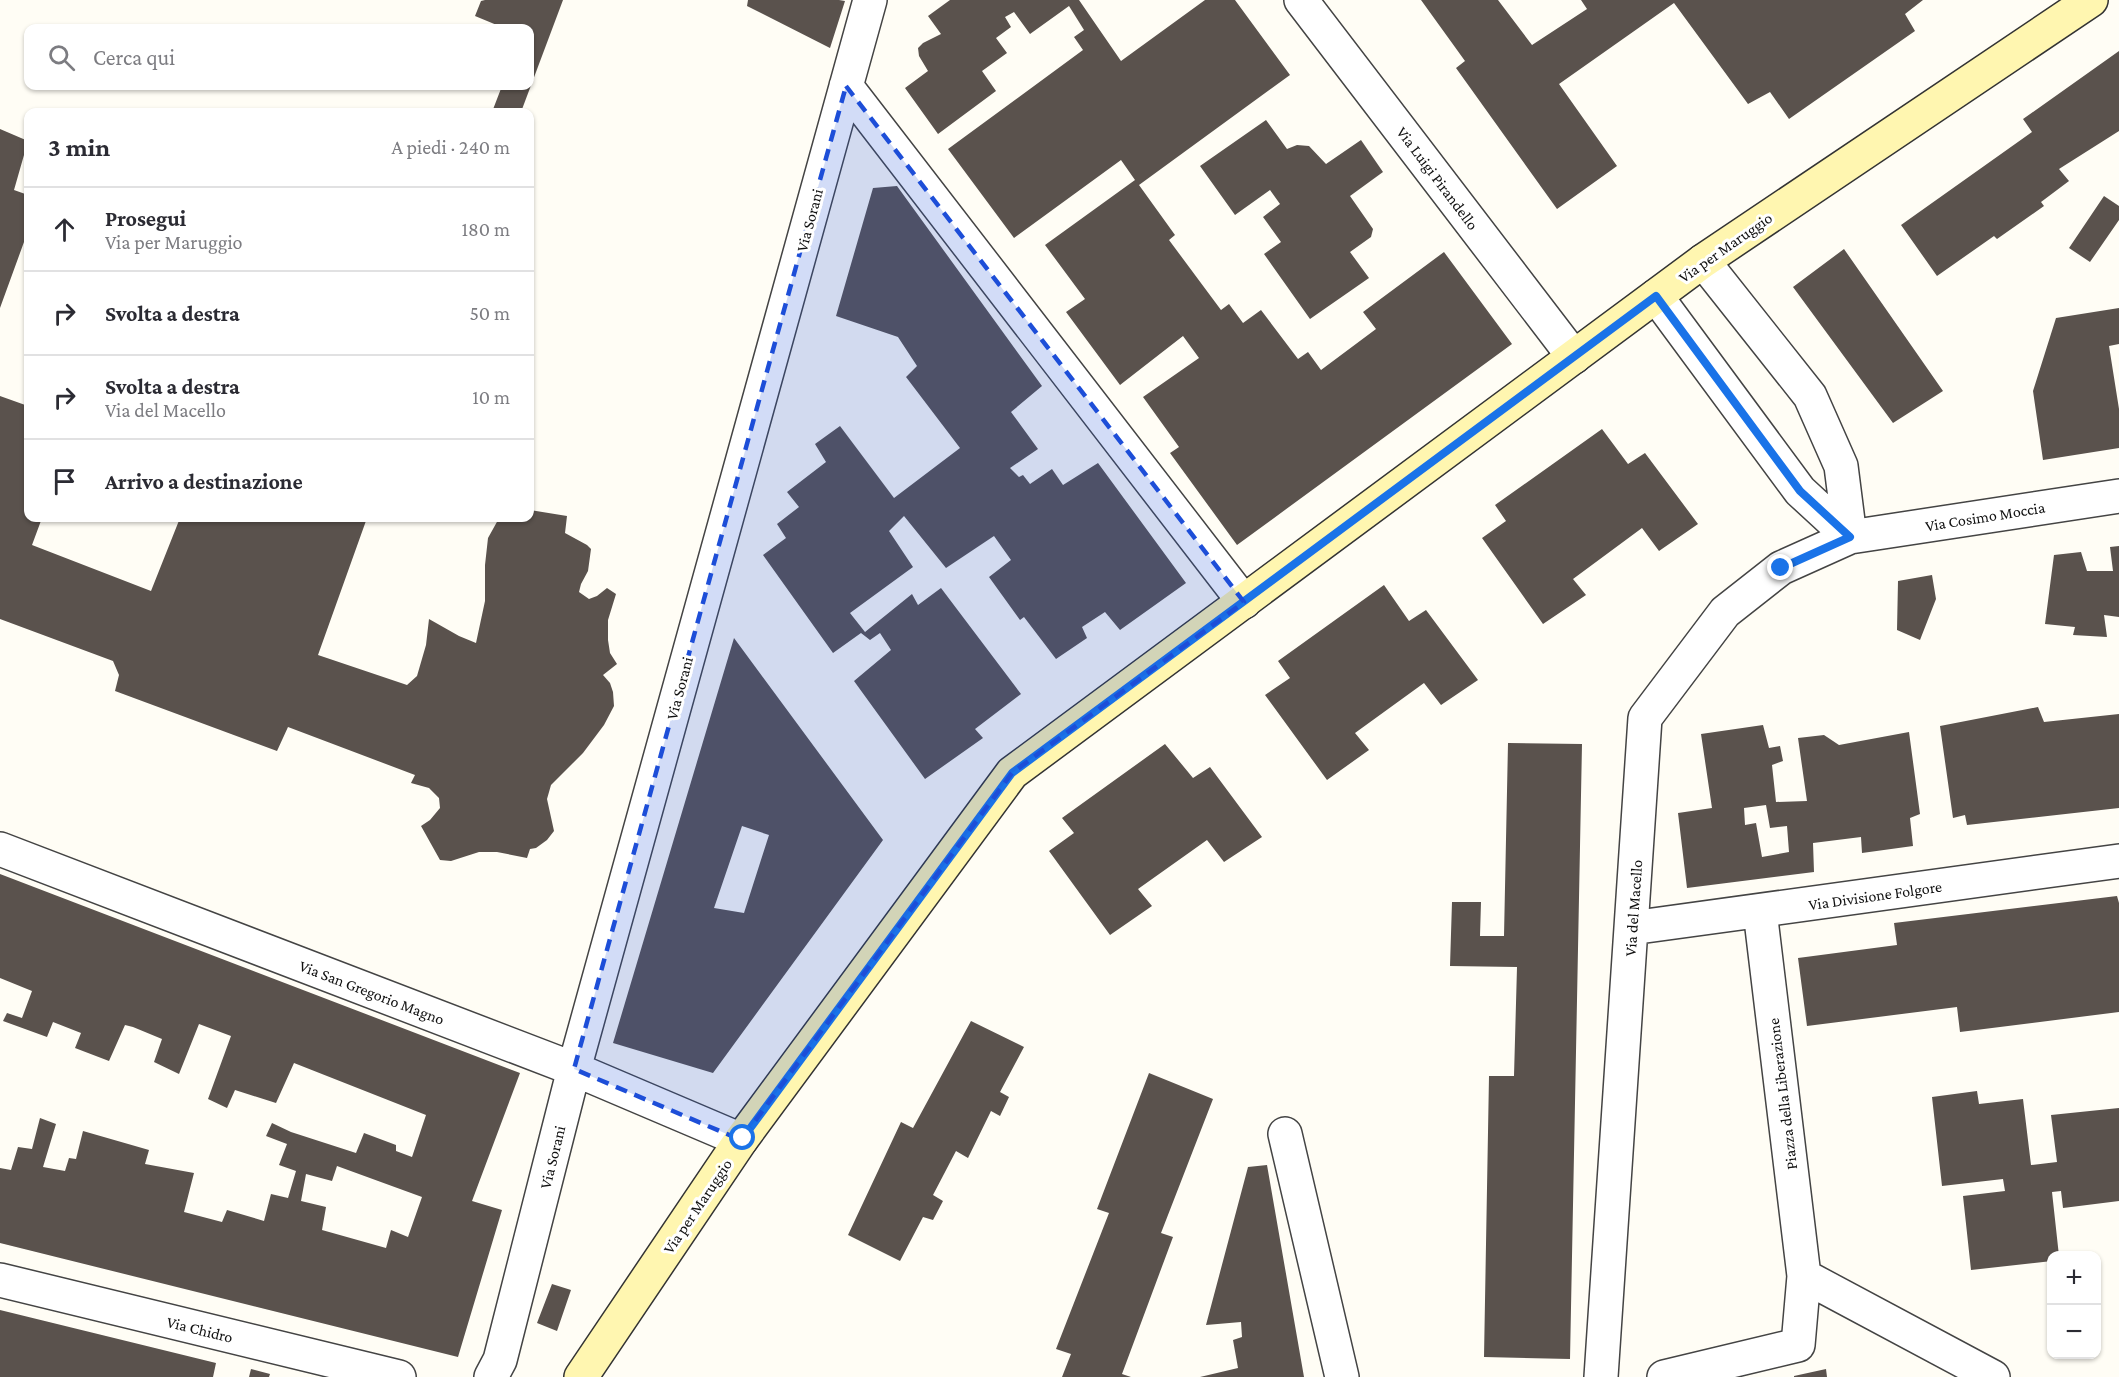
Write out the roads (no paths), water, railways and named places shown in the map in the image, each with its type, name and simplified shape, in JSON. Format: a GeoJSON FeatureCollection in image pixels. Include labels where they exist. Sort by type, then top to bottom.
{"type":"FeatureCollection","features":[{"type":"Feature","properties":{"kind":"street","name":"Via Sorani"},"geometry":{"type":"LineString","coordinates":[[491,1377],[500,1360],[574,1069],[870,0]]}},
{"type":"Feature","properties":{"kind":"street","name":"Via Luigi Pirandello"},"geometry":{"type":"LineString","coordinates":[[1301,0],[1574,357]]}},
{"type":"Feature","properties":{"kind":"street","name":"Via per Maruggio"},"geometry":{"type":"LineString","coordinates":[[581,1377],[741,1140],[1012,773],[1703,261],[2091,0]]}},
{"type":"Feature","properties":{"kind":"street"},"geometry":{"type":"LineString","coordinates":[[846,86],[1244,602]]}},
{"type":"Feature","properties":{"kind":"street"},"geometry":{"type":"LineString","coordinates":[[1703,261],[1810,396],[1841,466],[1850,537]]}},
{"type":"Feature","properties":{"kind":"street"},"geometry":{"type":"LineString","coordinates":[[1656,296],[1800,491],[1850,537]]}},
{"type":"Feature","properties":{"kind":"street","name":"Via Cosimo Moccia"},"geometry":{"type":"LineString","coordinates":[[1850,537],[2119,496]]}},
{"type":"Feature","properties":{"kind":"street","name":"Via del Macello"},"geometry":{"type":"LineString","coordinates":[[1601,1377],[1645,717],[1725,612],[1781,568],[1850,537]]}},
{"type":"Feature","properties":{"kind":"street","name":"Via San Gregorio Magno"},"geometry":{"type":"LineString","coordinates":[[0,849],[574,1069],[741,1140]]}},
{"type":"Feature","properties":{"kind":"street","name":"Via Divisione Folgore"},"geometry":{"type":"LineString","coordinates":[[1631,928],[2119,861]]}},
{"type":"Feature","properties":{"kind":"street","name":"Piazza della Liberazione"},"geometry":{"type":"LineString","coordinates":[[1664,1377],[1798,1345],[1804,1276],[1760,911]]}},
{"type":"Feature","properties":{"kind":"street"},"geometry":{"type":"LineString","coordinates":[[1285,1134],[1342,1377]]}},
{"type":"Feature","properties":{"kind":"street"},"geometry":{"type":"LineString","coordinates":[[1804,1276],[1993,1377]]}},
{"type":"Feature","properties":{"kind":"street","name":"Via Chidro"},"geometry":{"type":"LineString","coordinates":[[0,1280],[399,1377]]}}]}
